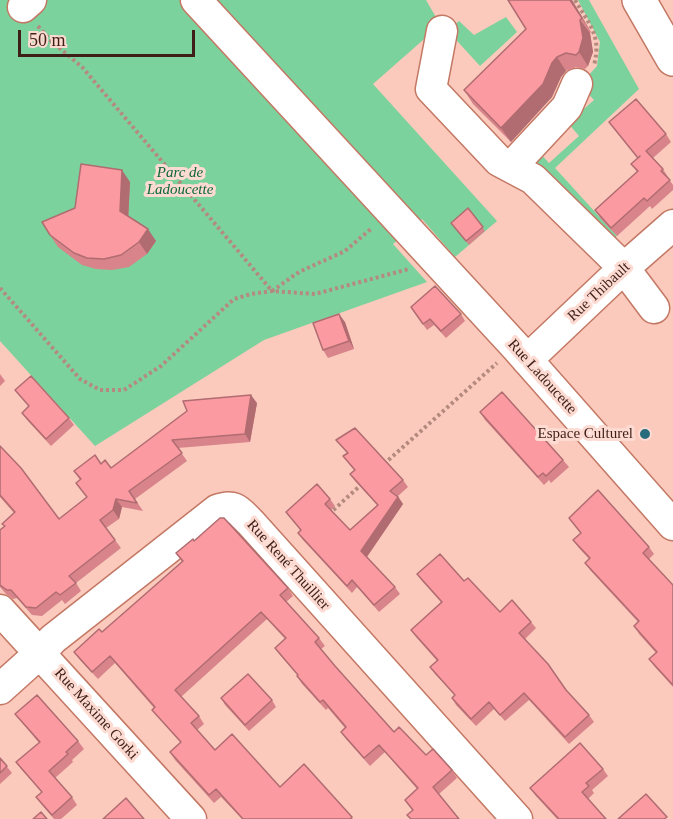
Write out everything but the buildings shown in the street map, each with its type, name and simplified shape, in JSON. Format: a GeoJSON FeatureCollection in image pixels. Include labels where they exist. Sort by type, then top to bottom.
{"type":"FeatureCollection","features":[{"type":"Feature","properties":{"kind":"main road"},"geometry":{"type":"LineString","coordinates":[[639,0],[673,59]]}},
{"type":"Feature","properties":{"kind":"street","name":"Rue Ladoucette"},"geometry":{"type":"LineString","coordinates":[[196,0],[521,353],[673,525]]}},
{"type":"Feature","properties":{"kind":"street"},"geometry":{"type":"LineString","coordinates":[[442,31],[431,89],[499,161],[533,179],[624,268],[654,308]]}},
{"type":"Feature","properties":{"kind":"street"},"geometry":{"type":"LineString","coordinates":[[512,166],[567,107],[577,84]]}},
{"type":"Feature","properties":{"kind":"street","name":"Rue Thibault"},"geometry":{"type":"LineString","coordinates":[[521,353],[673,225]]}},
{"type":"Feature","properties":{"kind":"street","name":"Rue René Thuillier"},"geometry":{"type":"LineString","coordinates":[[0,689],[53,639],[217,510],[226,506],[236,508],[517,819]]}},
{"type":"Feature","properties":{"kind":"street","name":"Rue Maxime Gorki"},"geometry":{"type":"LineString","coordinates":[[0,610],[191,819]]}},
{"type":"Feature","properties":{"kind":"path"},"geometry":{"type":"LineString","coordinates":[[575,0],[597,37],[595,64],[577,84]]}},
{"type":"Feature","properties":{"kind":"path"},"geometry":{"type":"LineString","coordinates":[[27,4],[51,40],[82,67],[272,291]]}},
{"type":"Feature","properties":{"kind":"path"},"geometry":{"type":"LineString","coordinates":[[272,291],[299,272],[401,222]]}},
{"type":"Feature","properties":{"kind":"path"},"geometry":{"type":"LineString","coordinates":[[0,288],[80,379],[100,390],[124,390],[161,366],[234,299],[272,291],[315,294],[415,268],[431,254]]}},
{"type":"Feature","properties":{"kind":"path"},"geometry":{"type":"LineString","coordinates":[[376,471],[521,353]]}},
{"type":"Feature","properties":{"kind":"path"},"geometry":{"type":"LineString","coordinates":[[324,518],[368,479]]}},
{"type":"Feature","properties":{"kind":"green space","name":"Parc de Ladoucette"},"geometry":{"type":"Polygon","coordinates":[[[0,0],[426,0],[439,26],[373,84],[497,221],[455,257],[422,219],[393,244],[427,282],[264,340],[95,446],[0,341],[0,0]]]}},
{"type":"Feature","properties":{"kind":"green space"},"geometry":{"type":"Polygon","coordinates":[[[578,0],[589,0],[639,89],[555,168],[617,236],[611,242],[535,169],[534,153],[538,151],[549,163],[579,136],[568,123],[594,100],[580,85],[597,66],[600,42],[578,0]]]}},
{"type":"Feature","properties":{"kind":"green space"},"geometry":{"type":"Polygon","coordinates":[[[506,17],[517,32],[480,66],[448,31],[459,21],[474,35],[506,17]]]}},
{"type":"Feature","properties":{"kind":"place","name":"Espace Culturel"},"geometry":{"type":"Point","coordinates":[645,434]}}]}
